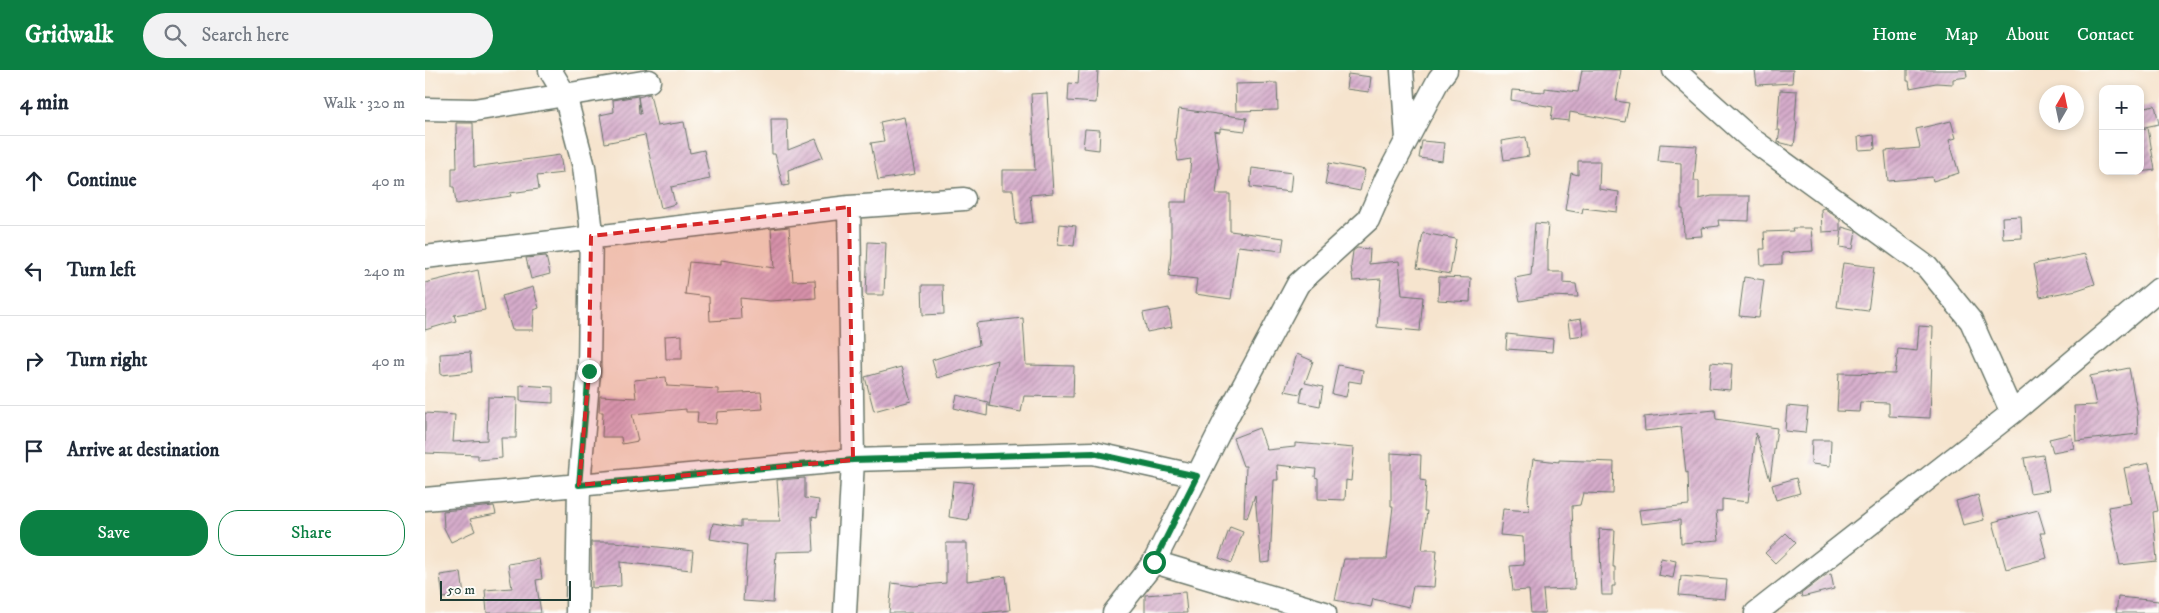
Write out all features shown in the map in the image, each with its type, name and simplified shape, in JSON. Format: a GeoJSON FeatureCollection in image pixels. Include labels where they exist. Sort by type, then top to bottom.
{"type":"FeatureCollection","features":[{"type":"Feature","properties":{"kind":"street"},"geometry":{"type":"LineString","coordinates":[[550,70],[565,95],[584,167],[591,236],[589,371],[579,485],[577,613]]}},
{"type":"Feature","properties":{"kind":"street"},"geometry":{"type":"LineString","coordinates":[[1402,70],[1407,140]]}},
{"type":"Feature","properties":{"kind":"street"},"geometry":{"type":"LineString","coordinates":[[1114,613],[1154,562],[1298,284],[1368,220],[1407,140],[1439,79],[1446,70]]}},
{"type":"Feature","properties":{"kind":"street"},"geometry":{"type":"LineString","coordinates":[[1674,70],[1749,138],[1927,267],[1971,321],[2012,414]]}},
{"type":"Feature","properties":{"kind":"street"},"geometry":{"type":"LineString","coordinates":[[425,109],[474,110],[649,81]]}},
{"type":"Feature","properties":{"kind":"street"},"geometry":{"type":"LineString","coordinates":[[425,257],[849,207],[963,199]]}},
{"type":"Feature","properties":{"kind":"street"},"geometry":{"type":"LineString","coordinates":[[845,613],[853,460],[849,207]]}},
{"type":"Feature","properties":{"kind":"street"},"geometry":{"type":"LineString","coordinates":[[1756,613],[2012,414],[2159,289]]}},
{"type":"Feature","properties":{"kind":"street"},"geometry":{"type":"LineString","coordinates":[[425,499],[853,460],[1093,453],[1197,476]]}},
{"type":"Feature","properties":{"kind":"street"},"geometry":{"type":"LineString","coordinates":[[1154,562],[1325,613]]}},
{"type":"Feature","properties":{"kind":"highlighted area"},"geometry":{"type":"Polygon","coordinates":[[[849,207],[853,460],[579,485],[589,371],[591,236],[849,207]]]}},
{"type":"Feature","properties":{"kind":"building"},"geometry":{"type":"Polygon","coordinates":[[[1079,70],[1098,70],[1096,103],[1068,101],[1069,83],[1078,84],[1079,70]]]}},
{"type":"Feature","properties":{"kind":"building"},"geometry":{"type":"Polygon","coordinates":[[[1582,70],[1621,70],[1616,101],[1629,103],[1625,122],[1570,112],[1569,121],[1551,119],[1553,107],[1511,100],[1512,90],[1545,92],[1545,88],[1578,92],[1582,70]]]}},
{"type":"Feature","properties":{"kind":"building"},"geometry":{"type":"Polygon","coordinates":[[[1755,70],[1793,70],[1792,83],[1757,85],[1755,70]]]}},
{"type":"Feature","properties":{"kind":"building"},"geometry":{"type":"Polygon","coordinates":[[[1907,70],[1966,70],[1967,77],[1953,79],[1953,84],[1936,83],[1910,88],[1909,81],[1907,81],[1907,70]]]}},
{"type":"Feature","properties":{"kind":"building"},"geometry":{"type":"Polygon","coordinates":[[[1348,74],[1371,77],[1369,92],[1346,89],[1348,74]]]}},
{"type":"Feature","properties":{"kind":"building"},"geometry":{"type":"Polygon","coordinates":[[[1277,83],[1278,110],[1236,111],[1235,84],[1277,83]]]}},
{"type":"Feature","properties":{"kind":"building"},"geometry":{"type":"Polygon","coordinates":[[[1780,90],[1797,91],[1795,121],[1797,122],[1794,146],[1778,142],[1780,130],[1777,130],[1780,90]]]}},
{"type":"Feature","properties":{"kind":"building"},"geometry":{"type":"Polygon","coordinates":[[[1047,93],[1053,193],[1030,195],[1033,222],[1016,224],[1013,190],[1002,190],[1002,170],[1035,170],[1031,94],[1047,93]]]}},
{"type":"Feature","properties":{"kind":"building"},"geometry":{"type":"Polygon","coordinates":[[[650,94],[657,126],[684,122],[690,153],[704,150],[710,179],[671,187],[675,204],[661,208],[645,135],[605,143],[600,115],[614,112],[613,100],[650,94]],[[638,97],[639,114],[641,114],[638,97]]]}},
{"type":"Feature","properties":{"kind":"building"},"geometry":{"type":"Polygon","coordinates":[[[2155,105],[2159,124],[2144,127],[2144,107],[2155,105]]]}},
{"type":"Feature","properties":{"kind":"building"},"geometry":{"type":"Polygon","coordinates":[[[1179,109],[1247,118],[1245,131],[1220,128],[1220,132],[1214,131],[1219,168],[1216,194],[1230,194],[1230,231],[1284,238],[1282,251],[1238,246],[1231,299],[1195,294],[1197,279],[1169,276],[1171,202],[1187,202],[1191,159],[1178,161],[1175,140],[1179,109]]]}},
{"type":"Feature","properties":{"kind":"building"},"geometry":{"type":"Polygon","coordinates":[[[904,117],[915,174],[878,180],[871,143],[884,141],[880,122],[904,117]]]}},
{"type":"Feature","properties":{"kind":"building"},"geometry":{"type":"Polygon","coordinates":[[[771,119],[787,119],[788,150],[816,139],[823,157],[788,170],[789,185],[783,186],[775,154],[772,154],[771,119]]]}},
{"type":"Feature","properties":{"kind":"building"},"geometry":{"type":"Polygon","coordinates":[[[1951,121],[1956,138],[1949,140],[1959,173],[1933,181],[1932,177],[1888,181],[1885,151],[1920,148],[1916,129],[1951,121]]]}},
{"type":"Feature","properties":{"kind":"building"},"geometry":{"type":"Polygon","coordinates":[[[456,123],[473,123],[474,167],[560,155],[563,173],[537,176],[539,189],[510,193],[511,196],[456,204],[454,187],[452,187],[452,168],[457,168],[456,123]]]}},
{"type":"Feature","properties":{"kind":"building"},"geometry":{"type":"Polygon","coordinates":[[[2148,128],[2155,170],[2144,171],[2144,130],[2148,128]]]}},
{"type":"Feature","properties":{"kind":"building"},"geometry":{"type":"Polygon","coordinates":[[[1085,129],[1100,130],[1099,150],[1083,148],[1085,129]]]}},
{"type":"Feature","properties":{"kind":"building"},"geometry":{"type":"Polygon","coordinates":[[[1874,135],[1875,149],[1859,150],[1858,137],[1874,135]]]}},
{"type":"Feature","properties":{"kind":"building"},"geometry":{"type":"Polygon","coordinates":[[[1526,137],[1529,156],[1504,160],[1501,141],[1526,137]]]}},
{"type":"Feature","properties":{"kind":"building"},"geometry":{"type":"Polygon","coordinates":[[[1422,141],[1444,143],[1442,161],[1419,158],[1422,141]]]}},
{"type":"Feature","properties":{"kind":"building"},"geometry":{"type":"Polygon","coordinates":[[[1660,144],[1697,146],[1694,181],[1699,181],[1699,199],[1712,196],[1750,196],[1749,221],[1718,220],[1719,226],[1701,228],[1702,236],[1684,237],[1683,209],[1681,209],[1681,163],[1658,161],[1660,144]]]}},
{"type":"Feature","properties":{"kind":"building"},"geometry":{"type":"Polygon","coordinates":[[[1578,161],[1600,161],[1599,189],[1619,192],[1617,212],[1583,208],[1582,213],[1565,210],[1571,173],[1578,175],[1578,161]]]}},
{"type":"Feature","properties":{"kind":"building"},"geometry":{"type":"Polygon","coordinates":[[[1329,163],[1365,170],[1360,191],[1325,184],[1329,163]]]}},
{"type":"Feature","properties":{"kind":"building"},"geometry":{"type":"Polygon","coordinates":[[[1252,168],[1292,173],[1290,192],[1250,187],[1252,168]]]}},
{"type":"Feature","properties":{"kind":"building"},"geometry":{"type":"Polygon","coordinates":[[[1824,208],[1840,220],[1840,231],[1822,232],[1821,209],[1824,208]]]}},
{"type":"Feature","properties":{"kind":"building"},"geometry":{"type":"Polygon","coordinates":[[[2021,216],[2022,238],[2003,239],[2002,217],[2021,216]]]}},
{"type":"Feature","properties":{"kind":"building"},"geometry":{"type":"Polygon","coordinates":[[[1535,223],[1548,224],[1546,250],[1548,250],[1548,272],[1563,272],[1563,283],[1576,284],[1578,297],[1549,296],[1520,301],[1515,278],[1531,275],[1535,223]]]}},
{"type":"Feature","properties":{"kind":"building"},"geometry":{"type":"Polygon","coordinates":[[[1060,224],[1076,226],[1074,246],[1058,244],[1060,224]]]}},
{"type":"Feature","properties":{"kind":"building"},"geometry":{"type":"Polygon","coordinates":[[[789,227],[793,281],[815,280],[816,298],[770,301],[740,298],[741,319],[710,321],[709,297],[685,294],[689,262],[721,265],[721,260],[774,268],[771,229],[789,227]]]}},
{"type":"Feature","properties":{"kind":"building"},"geometry":{"type":"Polygon","coordinates":[[[1842,227],[1856,231],[1853,249],[1840,247],[1842,227]]]}},
{"type":"Feature","properties":{"kind":"building"},"geometry":{"type":"Polygon","coordinates":[[[1792,228],[1811,228],[1813,251],[1782,253],[1782,264],[1761,265],[1760,249],[1765,249],[1764,232],[1793,231],[1792,228]]]}},
{"type":"Feature","properties":{"kind":"building"},"geometry":{"type":"Polygon","coordinates":[[[1423,233],[1456,239],[1450,274],[1417,268],[1423,233]]]}},
{"type":"Feature","properties":{"kind":"building"},"geometry":{"type":"Polygon","coordinates":[[[868,242],[886,243],[884,295],[866,295],[868,242]]]}},
{"type":"Feature","properties":{"kind":"building"},"geometry":{"type":"Polygon","coordinates":[[[1357,248],[1370,249],[1369,264],[1399,261],[1402,295],[1423,297],[1420,331],[1377,327],[1381,279],[1353,281],[1351,266],[1353,251],[1357,248]]]}},
{"type":"Feature","properties":{"kind":"building"},"geometry":{"type":"Polygon","coordinates":[[[2085,254],[2095,284],[2077,290],[2040,297],[2034,264],[2085,254]]]}},
{"type":"Feature","properties":{"kind":"building"},"geometry":{"type":"Polygon","coordinates":[[[546,256],[550,274],[531,279],[526,258],[546,256]]]}},
{"type":"Feature","properties":{"kind":"building"},"geometry":{"type":"Polygon","coordinates":[[[1843,263],[1874,267],[1868,311],[1837,307],[1843,263]]]}},
{"type":"Feature","properties":{"kind":"building"},"geometry":{"type":"Polygon","coordinates":[[[478,270],[485,310],[454,315],[456,321],[425,330],[425,283],[478,270]]]}},
{"type":"Feature","properties":{"kind":"building"},"geometry":{"type":"Polygon","coordinates":[[[1439,277],[1471,278],[1470,302],[1438,300],[1439,277]]]}},
{"type":"Feature","properties":{"kind":"building"},"geometry":{"type":"Polygon","coordinates":[[[1744,277],[1764,280],[1759,318],[1739,316],[1744,277]]]}},
{"type":"Feature","properties":{"kind":"building"},"geometry":{"type":"Polygon","coordinates":[[[922,285],[943,285],[944,314],[923,315],[922,285]]]}},
{"type":"Feature","properties":{"kind":"building"},"geometry":{"type":"Polygon","coordinates":[[[533,287],[539,308],[534,310],[533,330],[512,330],[502,296],[533,287]]]}},
{"type":"Feature","properties":{"kind":"building"},"geometry":{"type":"Polygon","coordinates":[[[1169,308],[1172,327],[1147,332],[1143,313],[1169,308]]]}},
{"type":"Feature","properties":{"kind":"building"},"geometry":{"type":"Polygon","coordinates":[[[1023,318],[1026,365],[1074,366],[1073,397],[1024,396],[1021,412],[989,406],[997,360],[937,378],[932,360],[979,345],[976,323],[1023,318]]]}},
{"type":"Feature","properties":{"kind":"building"},"geometry":{"type":"Polygon","coordinates":[[[1581,319],[1584,335],[1570,337],[1568,321],[1581,319]]]}},
{"type":"Feature","properties":{"kind":"building"},"geometry":{"type":"Polygon","coordinates":[[[1919,326],[1933,327],[1930,418],[1889,416],[1889,403],[1860,402],[1859,412],[1837,411],[1839,373],[1895,374],[1898,349],[1917,351],[1919,326]]]}},
{"type":"Feature","properties":{"kind":"building"},"geometry":{"type":"Polygon","coordinates":[[[1507,334],[1553,339],[1552,352],[1506,349],[1507,334]]]}},
{"type":"Feature","properties":{"kind":"building"},"geometry":{"type":"Polygon","coordinates":[[[682,335],[682,359],[666,359],[665,336],[682,335]]]}},
{"type":"Feature","properties":{"kind":"building"},"geometry":{"type":"Polygon","coordinates":[[[470,352],[472,372],[441,375],[440,354],[470,352]]]}},
{"type":"Feature","properties":{"kind":"building"},"geometry":{"type":"Polygon","coordinates":[[[1297,354],[1313,361],[1305,383],[1323,387],[1320,406],[1300,402],[1303,386],[1300,394],[1285,391],[1297,354]]]}},
{"type":"Feature","properties":{"kind":"building"},"geometry":{"type":"Polygon","coordinates":[[[1711,362],[1732,364],[1730,390],[1709,388],[1711,362]]]}},
{"type":"Feature","properties":{"kind":"building"},"geometry":{"type":"Polygon","coordinates":[[[1338,365],[1363,370],[1361,383],[1349,381],[1346,397],[1332,394],[1338,365]]]}},
{"type":"Feature","properties":{"kind":"building"},"geometry":{"type":"Polygon","coordinates":[[[901,367],[911,401],[874,411],[865,377],[901,367]]]}},
{"type":"Feature","properties":{"kind":"building"},"geometry":{"type":"Polygon","coordinates":[[[2129,368],[2137,411],[2138,434],[2076,441],[2074,406],[2096,405],[2090,376],[2129,368]]]}},
{"type":"Feature","properties":{"kind":"building"},"geometry":{"type":"Polygon","coordinates":[[[666,377],[667,386],[718,389],[718,394],[761,392],[763,409],[717,412],[716,424],[697,423],[698,412],[686,412],[686,409],[632,414],[638,441],[622,444],[621,437],[602,437],[603,412],[599,412],[600,396],[636,398],[634,380],[666,377]]]}},
{"type":"Feature","properties":{"kind":"building"},"geometry":{"type":"Polygon","coordinates":[[[520,385],[553,387],[553,403],[520,401],[520,385]]]}},
{"type":"Feature","properties":{"kind":"building"},"geometry":{"type":"Polygon","coordinates":[[[957,395],[988,402],[987,416],[954,408],[957,395]]]}},
{"type":"Feature","properties":{"kind":"building"},"geometry":{"type":"Polygon","coordinates":[[[488,397],[517,398],[516,438],[501,438],[502,458],[478,460],[478,455],[425,453],[425,413],[455,415],[453,442],[487,440],[488,397]]]}},
{"type":"Feature","properties":{"kind":"building"},"geometry":{"type":"Polygon","coordinates":[[[1787,406],[1808,408],[1805,433],[1785,431],[1787,406]]]}},
{"type":"Feature","properties":{"kind":"building"},"geometry":{"type":"Polygon","coordinates":[[[1715,410],[1716,419],[1777,428],[1770,480],[1756,433],[1748,502],[1722,499],[1722,511],[1716,511],[1719,540],[1681,543],[1680,520],[1641,524],[1639,510],[1689,505],[1688,472],[1686,473],[1681,427],[1645,431],[1644,417],[1715,410]]]}},
{"type":"Feature","properties":{"kind":"building"},"geometry":{"type":"Polygon","coordinates":[[[1259,428],[1267,450],[1295,447],[1295,443],[1354,448],[1351,481],[1346,480],[1345,500],[1318,499],[1318,478],[1315,477],[1316,469],[1277,465],[1278,480],[1274,480],[1270,562],[1261,563],[1255,495],[1247,518],[1244,517],[1246,466],[1243,466],[1233,438],[1259,428]]]}},
{"type":"Feature","properties":{"kind":"building"},"geometry":{"type":"Polygon","coordinates":[[[2071,434],[2074,448],[2053,452],[2049,439],[2071,434]]]}},
{"type":"Feature","properties":{"kind":"building"},"geometry":{"type":"Polygon","coordinates":[[[1812,440],[1831,440],[1830,466],[1811,464],[1812,440]]]}},
{"type":"Feature","properties":{"kind":"building"},"geometry":{"type":"Polygon","coordinates":[[[1391,453],[1421,455],[1420,480],[1426,481],[1424,511],[1427,511],[1422,550],[1437,550],[1434,587],[1413,586],[1409,607],[1373,599],[1371,607],[1335,600],[1344,559],[1387,559],[1393,506],[1391,506],[1391,453]]]}},
{"type":"Feature","properties":{"kind":"building"},"geometry":{"type":"Polygon","coordinates":[[[2043,455],[2049,490],[2030,493],[2024,458],[2043,455]]]}},
{"type":"Feature","properties":{"kind":"building"},"geometry":{"type":"Polygon","coordinates":[[[1533,459],[1559,462],[1559,460],[1614,462],[1613,494],[1583,493],[1580,505],[1572,506],[1575,589],[1543,590],[1545,613],[1531,613],[1529,590],[1513,591],[1510,566],[1524,565],[1523,537],[1500,535],[1503,509],[1529,511],[1528,496],[1533,459]]]}},
{"type":"Feature","properties":{"kind":"building"},"geometry":{"type":"Polygon","coordinates":[[[2149,463],[2158,511],[2153,512],[2157,561],[2120,565],[2108,507],[2131,503],[2124,468],[2149,463]]]}},
{"type":"Feature","properties":{"kind":"building"},"geometry":{"type":"Polygon","coordinates":[[[805,478],[805,498],[819,500],[817,517],[812,516],[814,551],[776,552],[773,603],[743,601],[747,545],[710,539],[713,523],[741,527],[741,521],[780,521],[777,480],[805,478]]]}},
{"type":"Feature","properties":{"kind":"building"},"geometry":{"type":"Polygon","coordinates":[[[1796,478],[1800,493],[1776,500],[1772,485],[1796,478]]]}},
{"type":"Feature","properties":{"kind":"building"},"geometry":{"type":"Polygon","coordinates":[[[953,481],[973,483],[968,520],[949,517],[953,481]]]}},
{"type":"Feature","properties":{"kind":"building"},"geometry":{"type":"Polygon","coordinates":[[[1978,495],[1984,520],[1963,525],[1956,501],[1978,495]]]}},
{"type":"Feature","properties":{"kind":"building"},"geometry":{"type":"Polygon","coordinates":[[[494,506],[496,514],[470,519],[475,531],[451,542],[444,528],[443,511],[494,506]]]}},
{"type":"Feature","properties":{"kind":"building"},"geometry":{"type":"Polygon","coordinates":[[[2038,510],[2045,533],[2040,533],[2047,558],[2006,569],[1993,522],[2038,510]]]}},
{"type":"Feature","properties":{"kind":"building"},"geometry":{"type":"Polygon","coordinates":[[[1230,527],[1243,532],[1232,563],[1219,558],[1230,527]]]}},
{"type":"Feature","properties":{"kind":"building"},"geometry":{"type":"Polygon","coordinates":[[[1599,529],[1615,530],[1613,567],[1615,567],[1615,586],[1612,586],[1612,595],[1602,595],[1599,529]]]}},
{"type":"Feature","properties":{"kind":"building"},"geometry":{"type":"Polygon","coordinates":[[[1786,533],[1796,543],[1775,563],[1765,553],[1786,533]]]}},
{"type":"Feature","properties":{"kind":"building"},"geometry":{"type":"Polygon","coordinates":[[[591,542],[614,542],[693,551],[691,570],[620,562],[621,586],[592,588],[591,542]]]}},
{"type":"Feature","properties":{"kind":"building"},"geometry":{"type":"Polygon","coordinates":[[[946,543],[967,543],[967,581],[1006,576],[1010,610],[982,613],[889,613],[892,583],[914,586],[946,583],[946,543]]]}},
{"type":"Feature","properties":{"kind":"building"},"geometry":{"type":"Polygon","coordinates":[[[1661,558],[1676,561],[1673,578],[1658,575],[1661,558]]]}},
{"type":"Feature","properties":{"kind":"building"},"geometry":{"type":"Polygon","coordinates":[[[539,559],[542,579],[536,580],[541,613],[487,613],[485,590],[512,588],[508,564],[539,559]]]}},
{"type":"Feature","properties":{"kind":"building"},"geometry":{"type":"Polygon","coordinates":[[[461,572],[464,596],[443,598],[440,575],[461,572]]]}},
{"type":"Feature","properties":{"kind":"building"},"geometry":{"type":"Polygon","coordinates":[[[1831,574],[1834,589],[1802,597],[1801,594],[1826,575],[1831,574]]]}},
{"type":"Feature","properties":{"kind":"building"},"geometry":{"type":"Polygon","coordinates":[[[1681,576],[1727,580],[1725,599],[1679,595],[1681,576]]]}},
{"type":"Feature","properties":{"kind":"building"},"geometry":{"type":"Polygon","coordinates":[[[1185,592],[1187,613],[1145,613],[1145,595],[1185,592]]]}},
{"type":"Feature","properties":{"kind":"building"},"geometry":{"type":"Polygon","coordinates":[[[2118,597],[2159,601],[2159,613],[2116,613],[2118,597]]]}},
{"type":"Feature","properties":{"kind":"route"},"geometry":{"type":"LineString","coordinates":[[589,371],[579,485],[853,460],[1093,453],[1197,476],[1154,562]]}}]}
